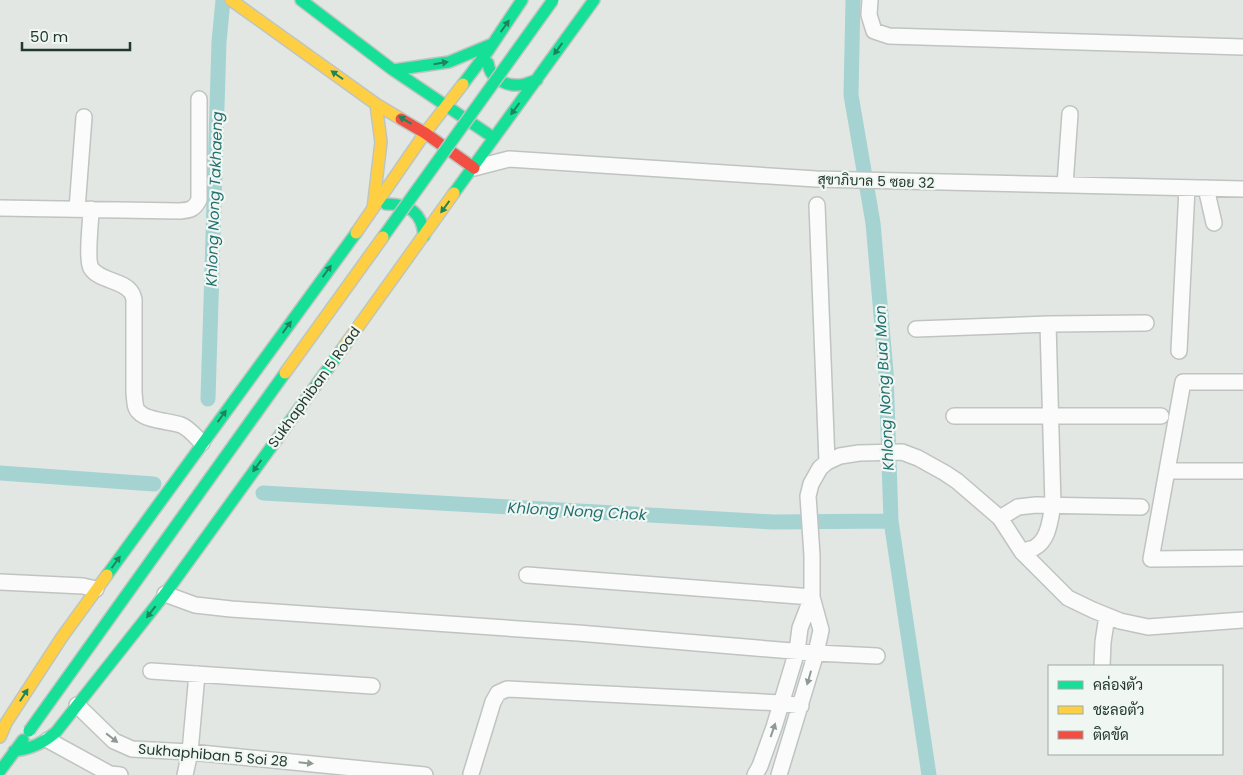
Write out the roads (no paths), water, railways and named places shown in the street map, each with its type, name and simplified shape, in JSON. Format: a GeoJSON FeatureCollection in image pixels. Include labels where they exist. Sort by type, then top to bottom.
{"type":"FeatureCollection","features":[{"type":"Feature","properties":{"kind":"main road"},"geometry":{"type":"LineString","coordinates":[[231,0],[310,50],[376,104],[425,133],[474,168]]}},
{"type":"Feature","properties":{"kind":"main road"},"geometry":{"type":"LineString","coordinates":[[301,0],[328,26],[494,138]]}},
{"type":"Feature","properties":{"kind":"main road"},"geometry":{"type":"LineString","coordinates":[[0,738],[6,723],[62,637],[373,209],[425,133],[490,48],[522,0]]}},
{"type":"Feature","properties":{"kind":"main road"},"geometry":{"type":"LineString","coordinates":[[0,771],[553,0]]}},
{"type":"Feature","properties":{"kind":"main road","name":"Sukhaphiban 5 Road"},"geometry":{"type":"LineString","coordinates":[[48,740],[165,594],[594,0]]}},
{"type":"Feature","properties":{"kind":"main road"},"geometry":{"type":"LineString","coordinates":[[393,70],[449,62],[490,48]]}},
{"type":"Feature","properties":{"kind":"main road"},"geometry":{"type":"LineString","coordinates":[[490,48],[489,70],[493,76],[505,84],[524,85],[537,80]]}},
{"type":"Feature","properties":{"kind":"main road"},"geometry":{"type":"LineString","coordinates":[[373,209],[380,142],[376,104]]}},
{"type":"Feature","properties":{"kind":"main road"},"geometry":{"type":"LineString","coordinates":[[373,209],[386,204],[410,208],[424,226],[424,236]]}},
{"type":"Feature","properties":{"kind":"main road"},"geometry":{"type":"LineString","coordinates":[[14,751],[48,740]]}},
{"type":"Feature","properties":{"kind":"street"},"geometry":{"type":"LineString","coordinates":[[870,0],[869,15],[874,30],[889,36],[1243,47]]}},
{"type":"Feature","properties":{"kind":"street"},"geometry":{"type":"LineString","coordinates":[[0,208],[180,211],[195,207],[199,200],[200,99]]}},
{"type":"Feature","properties":{"kind":"street"},"geometry":{"type":"LineString","coordinates":[[1065,185],[1070,114]]}},
{"type":"Feature","properties":{"kind":"street"},"geometry":{"type":"LineString","coordinates":[[84,117],[84,209],[90,267],[95,272],[125,286],[131,291],[134,299],[135,405],[138,412],[144,416],[182,426],[202,443]]}},
{"type":"Feature","properties":{"kind":"street"},"geometry":{"type":"LineString","coordinates":[[494,138],[509,159]]}},
{"type":"Feature","properties":{"kind":"street","name":"สุขาภิบาล 5 ซอย 32"},"geometry":{"type":"LineString","coordinates":[[474,168],[509,159],[816,179],[1243,189]]}},
{"type":"Feature","properties":{"kind":"street"},"geometry":{"type":"LineString","coordinates":[[1179,351],[1187,188]]}},
{"type":"Feature","properties":{"kind":"street"},"geometry":{"type":"LineString","coordinates":[[1206,188],[1214,223]]}},
{"type":"Feature","properties":{"kind":"street"},"geometry":{"type":"LineString","coordinates":[[817,205],[827,462]]}},
{"type":"Feature","properties":{"kind":"street"},"geometry":{"type":"LineString","coordinates":[[916,329],[1146,322]]}},
{"type":"Feature","properties":{"kind":"street"},"geometry":{"type":"LineString","coordinates":[[1022,552],[1034,548],[1042,542],[1050,524],[1053,505],[1048,324]]}},
{"type":"Feature","properties":{"kind":"street"},"geometry":{"type":"LineString","coordinates":[[1243,382],[1183,382],[1152,558],[1243,558]]}},
{"type":"Feature","properties":{"kind":"street"},"geometry":{"type":"LineString","coordinates":[[954,416],[1161,416]]}},
{"type":"Feature","properties":{"kind":"street"},"geometry":{"type":"LineString","coordinates":[[779,775],[801,706],[821,630],[812,597],[812,555],[808,496],[811,484],[820,468],[827,462],[840,456],[859,453],[902,452],[918,458],[951,477],[1000,518],[1022,552],[1068,598],[1107,616],[1148,627],[1243,620]]}},
{"type":"Feature","properties":{"kind":"street"},"geometry":{"type":"LineString","coordinates":[[1167,471],[1243,471]]}},
{"type":"Feature","properties":{"kind":"street"},"geometry":{"type":"LineString","coordinates":[[1000,518],[1018,507],[1036,505],[1141,507]]}},
{"type":"Feature","properties":{"kind":"street"},"geometry":{"type":"LineString","coordinates":[[527,576],[812,597]]}},
{"type":"Feature","properties":{"kind":"street"},"geometry":{"type":"LineString","coordinates":[[0,582],[84,586],[96,589]]}},
{"type":"Feature","properties":{"kind":"street"},"geometry":{"type":"LineString","coordinates":[[165,594],[194,605],[230,609],[877,656]]}},
{"type":"Feature","properties":{"kind":"street"},"geometry":{"type":"LineString","coordinates":[[755,775],[771,735],[797,651],[800,628],[812,597]]}},
{"type":"Feature","properties":{"kind":"street"},"geometry":{"type":"LineString","coordinates":[[1102,665],[1102,642],[1107,616]]}},
{"type":"Feature","properties":{"kind":"street"},"geometry":{"type":"LineString","coordinates":[[800,628],[821,630]]}},
{"type":"Feature","properties":{"kind":"street"},"geometry":{"type":"LineString","coordinates":[[151,671],[372,686]]}},
{"type":"Feature","properties":{"kind":"street"},"geometry":{"type":"LineString","coordinates":[[185,775],[190,752],[197,674]]}},
{"type":"Feature","properties":{"kind":"street"},"geometry":{"type":"LineString","coordinates":[[468,775],[493,702],[498,693],[507,689],[781,702],[801,706]]}},
{"type":"Feature","properties":{"kind":"street","name":"Sukhaphiban 5 Soi 28"},"geometry":{"type":"LineString","coordinates":[[77,705],[114,741],[132,749],[190,752],[425,775]]}},
{"type":"Feature","properties":{"kind":"street"},"geometry":{"type":"LineString","coordinates":[[48,740],[110,774],[120,775]]}},
{"type":"Feature","properties":{"kind":"waterway","name":"Khlong Nong Takhaeng"},"geometry":{"type":"LineString","coordinates":[[208,399],[219,42],[223,0]]}},
{"type":"Feature","properties":{"kind":"waterway","name":"Khlong Nong Bua Mon"},"geometry":{"type":"LineString","coordinates":[[853,0],[851,95],[873,223],[886,372],[891,521],[929,775]]}},
{"type":"Feature","properties":{"kind":"waterway","name":"Khlong Nong Chok"},"geometry":{"type":"LineString","coordinates":[[0,473],[154,484]]}},
{"type":"Feature","properties":{"kind":"waterway","name":"Khlong Nong Chok"},"geometry":{"type":"LineString","coordinates":[[263,493],[773,522],[891,521]]}}]}
